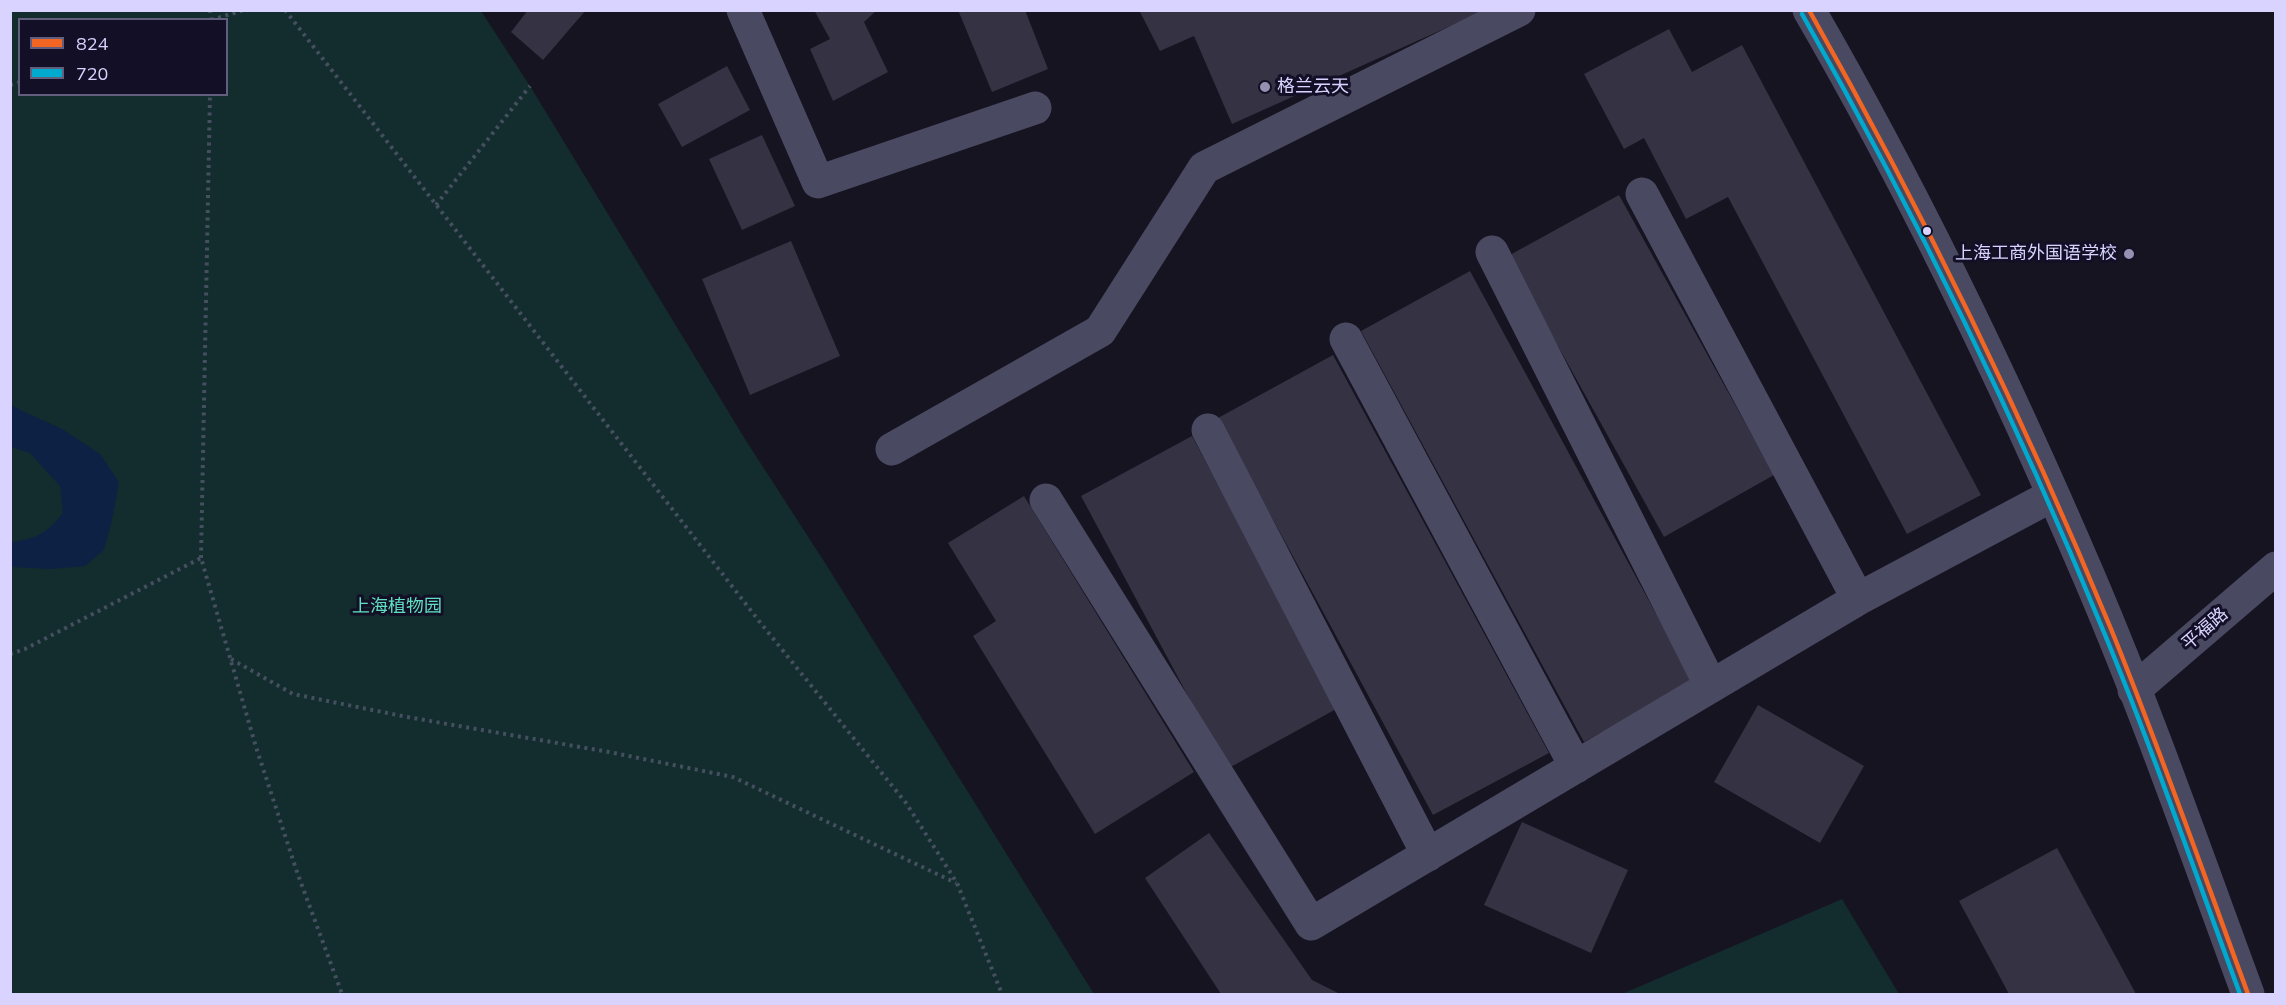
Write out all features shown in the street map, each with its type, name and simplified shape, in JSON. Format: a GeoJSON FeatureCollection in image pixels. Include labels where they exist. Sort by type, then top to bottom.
{"type":"FeatureCollection","features":[{"type":"Feature","properties":{"kind":"street"},"geometry":{"type":"LineString","coordinates":[[743,10],[818,182],[1035,108]]}},
{"type":"Feature","properties":{"kind":"street"},"geometry":{"type":"LineString","coordinates":[[892,449],[1100,331],[1204,168],[1519,10]]}},
{"type":"Feature","properties":{"kind":"street"},"geometry":{"type":"LineString","coordinates":[[1809,10],[1896,168],[1959,293],[2053,495],[2091,581],[2134,690],[2248,994]]}},
{"type":"Feature","properties":{"kind":"street"},"geometry":{"type":"LineString","coordinates":[[1642,194],[1858,599]]}},
{"type":"Feature","properties":{"kind":"street"},"geometry":{"type":"LineString","coordinates":[[1492,252],[1711,686]]}},
{"type":"Feature","properties":{"kind":"street"},"geometry":{"type":"LineString","coordinates":[[1346,339],[1576,767]]}},
{"type":"Feature","properties":{"kind":"street"},"geometry":{"type":"LineString","coordinates":[[1208,430],[1428,855]]}},
{"type":"Feature","properties":{"kind":"street"},"geometry":{"type":"LineString","coordinates":[[1046,500],[1311,924],[1858,599],[2053,495]]}},
{"type":"Feature","properties":{"kind":"street","name":"平福路"},"geometry":{"type":"LineString","coordinates":[[2134,690],[2276,568]]}},
{"type":"Feature","properties":{"kind":"path"},"geometry":{"type":"LineString","coordinates":[[215,18],[244,10]]}},
{"type":"Feature","properties":{"kind":"path"},"geometry":{"type":"LineString","coordinates":[[285,10],[759,621],[906,803],[957,883],[1002,994]]}},
{"type":"Feature","properties":{"kind":"path"},"geometry":{"type":"LineString","coordinates":[[436,205],[530,86]]}},
{"type":"Feature","properties":{"kind":"path"},"geometry":{"type":"LineString","coordinates":[[210,96],[201,558],[256,747],[342,994]]}},
{"type":"Feature","properties":{"kind":"path"},"geometry":{"type":"LineString","coordinates":[[10,654],[25,649],[201,558]]}},
{"type":"Feature","properties":{"kind":"path"},"geometry":{"type":"LineString","coordinates":[[231,658],[293,694],[733,777],[957,883]]}},
{"type":"Feature","properties":{"kind":"green space","name":"上海植物园"},"geometry":{"type":"Polygon","coordinates":[[[10,11],[481,11],[530,86],[745,439],[827,566],[1094,994],[11,994],[10,11]]]}},
{"type":"Feature","properties":{"kind":"green space"},"geometry":{"type":"Polygon","coordinates":[[[1842,899],[1899,994],[1622,994],[1842,899]]]}},
{"type":"Feature","properties":{"kind":"water"},"geometry":{"type":"Polygon","coordinates":[[[10,404],[62,429],[100,454],[119,482],[104,550],[85,566],[52,569],[11,567],[11,542],[40,534],[52,526],[63,513],[60,486],[30,453],[11,447],[10,404]]]}},
{"type":"Feature","properties":{"kind":"building"},"geometry":{"type":"Polygon","coordinates":[[[528,10],[586,10],[543,60],[511,32],[528,10]]]}},
{"type":"Feature","properties":{"kind":"building"},"geometry":{"type":"Polygon","coordinates":[[[814,10],[877,10],[864,22],[888,72],[833,101],[810,49],[830,39],[814,10]]]}},
{"type":"Feature","properties":{"kind":"building"},"geometry":{"type":"Polygon","coordinates":[[[958,10],[1025,10],[1048,69],[992,92],[958,10]]]}},
{"type":"Feature","properties":{"kind":"building","name":"格兰云天"},"geometry":{"type":"Polygon","coordinates":[[[1139,10],[1486,10],[1232,124],[1194,36],[1160,51],[1139,10]]]}},
{"type":"Feature","properties":{"kind":"building"},"geometry":{"type":"Polygon","coordinates":[[[1669,29],[1692,72],[1742,45],[1981,495],[1907,534],[1728,197],[1686,219],[1644,138],[1624,149],[1584,74],[1669,29]]]}},
{"type":"Feature","properties":{"kind":"building"},"geometry":{"type":"Polygon","coordinates":[[[727,66],[750,110],[682,147],[658,104],[727,66]]]}},
{"type":"Feature","properties":{"kind":"building"},"geometry":{"type":"Polygon","coordinates":[[[762,135],[795,206],[742,230],[709,159],[762,135]]]}},
{"type":"Feature","properties":{"kind":"building"},"geometry":{"type":"Polygon","coordinates":[[[1619,195],[1774,475],[1664,537],[1508,256],[1619,195]]]}},
{"type":"Feature","properties":{"kind":"building"},"geometry":{"type":"Polygon","coordinates":[[[791,241],[840,356],[750,395],[702,279],[791,241]]]}},
{"type":"Feature","properties":{"kind":"building"},"geometry":{"type":"Polygon","coordinates":[[[1470,271],[1693,682],[1584,742],[1361,331],[1470,271]]]}},
{"type":"Feature","properties":{"kind":"building"},"geometry":{"type":"Polygon","coordinates":[[[1333,355],[1549,753],[1433,815],[1218,418],[1333,355]]]}},
{"type":"Feature","properties":{"kind":"building"},"geometry":{"type":"Polygon","coordinates":[[[1192,436],[1338,708],[1227,769],[1081,496],[1192,436]]]}},
{"type":"Feature","properties":{"kind":"building"},"geometry":{"type":"Polygon","coordinates":[[[1024,496],[1194,772],[1095,834],[973,636],[996,621],[948,543],[1024,496]]]}},
{"type":"Feature","properties":{"kind":"building"},"geometry":{"type":"Polygon","coordinates":[[[1758,705],[1864,766],[1820,843],[1714,782],[1758,705]]]}},
{"type":"Feature","properties":{"kind":"building"},"geometry":{"type":"Polygon","coordinates":[[[1522,822],[1628,870],[1591,953],[1484,905],[1522,822]]]}},
{"type":"Feature","properties":{"kind":"building"},"geometry":{"type":"Polygon","coordinates":[[[1209,833],[1312,980],[1340,994],[1221,994],[1145,878],[1209,833]]]}},
{"type":"Feature","properties":{"kind":"building"},"geometry":{"type":"Polygon","coordinates":[[[2057,848],[2136,994],[2009,994],[1959,901],[2057,848]]]}},
{"type":"Feature","properties":{"kind":"transit line","name":"824"},"geometry":{"type":"LineString","coordinates":[[1809,10],[1931,238],[2043,471],[2129,674],[2248,994]]}},
{"type":"Feature","properties":{"kind":"transit line","name":"720"},"geometry":{"type":"LineString","coordinates":[[1802,14],[1924,241],[1999,395],[2070,551],[2156,766],[2240,994]]}},
{"type":"Feature","properties":{"kind":"place","name":"格兰云天"},"geometry":{"type":"Point","coordinates":[1265,87]}},
{"type":"Feature","properties":{"kind":"place","name":"上海工商外国语学校"},"geometry":{"type":"Point","coordinates":[2129,254]}}]}
